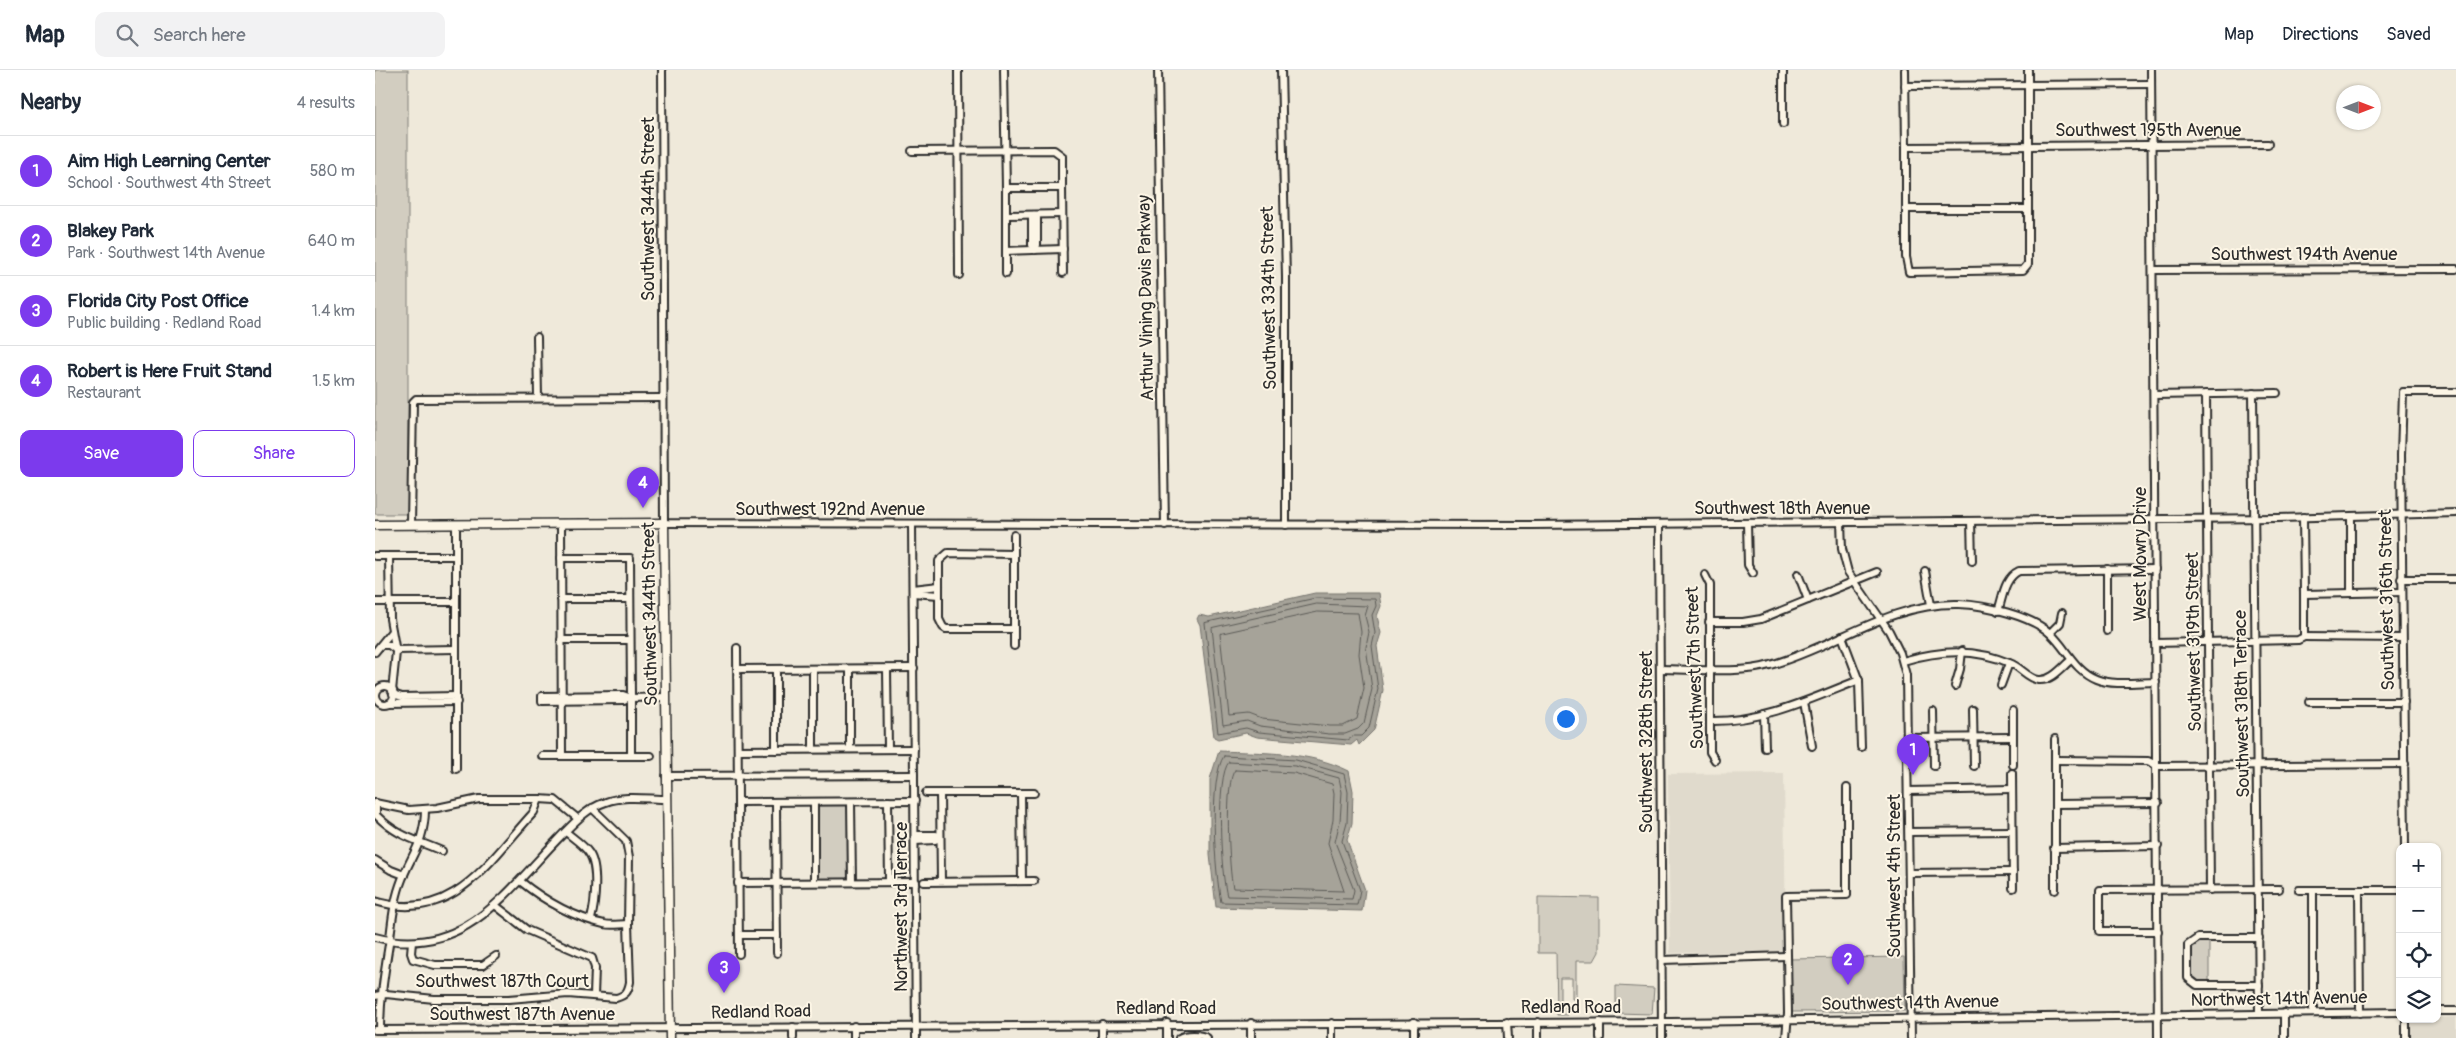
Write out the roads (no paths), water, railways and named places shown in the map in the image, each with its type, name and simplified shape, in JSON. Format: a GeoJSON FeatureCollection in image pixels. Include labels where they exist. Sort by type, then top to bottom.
{"type":"FeatureCollection","features":[{"type":"Feature","properties":{"kind":"main road","name":"Southwest 192nd Avenue"},"geometry":{"type":"LineString","coordinates":[[375,525],[664,523]]}},
{"type":"Feature","properties":{"kind":"main road","name":"Southwest 344th Street"},"geometry":{"type":"LineString","coordinates":[[664,523],[670,1038]]}},
{"type":"Feature","properties":{"kind":"street","name":"Southwest 344th Street"},"geometry":{"type":"LineString","coordinates":[[662,70],[664,523]]}},
{"type":"Feature","properties":{"kind":"street"},"geometry":{"type":"LineString","coordinates":[[958,70],[959,275]]}},
{"type":"Feature","properties":{"kind":"street"},"geometry":{"type":"LineString","coordinates":[[1004,70],[1006,274]]}},
{"type":"Feature","properties":{"kind":"street","name":"Arthur Vining Davis Parkway"},"geometry":{"type":"LineString","coordinates":[[1158,70],[1165,525]]}},
{"type":"Feature","properties":{"kind":"street","name":"Southwest 334th Street"},"geometry":{"type":"LineString","coordinates":[[1281,70],[1286,277],[1286,526]]}},
{"type":"Feature","properties":{"kind":"street"},"geometry":{"type":"LineString","coordinates":[[1783,70],[1783,124]]}},
{"type":"Feature","properties":{"kind":"street"},"geometry":{"type":"LineString","coordinates":[[1905,70],[1906,257],[1909,272],[2023,270],[2027,264],[2029,70]]}},
{"type":"Feature","properties":{"kind":"street","name":"West Mowry Drive"},"geometry":{"type":"LineString","coordinates":[[2151,70],[2155,643],[2159,889],[2158,1038]]}},
{"type":"Feature","properties":{"kind":"street"},"geometry":{"type":"LineString","coordinates":[[1905,86],[2151,84]]}},
{"type":"Feature","properties":{"kind":"street","name":"Southwest 195th Avenue"},"geometry":{"type":"LineString","coordinates":[[1906,147],[2268,144]]}},
{"type":"Feature","properties":{"kind":"street"},"geometry":{"type":"LineString","coordinates":[[912,151],[1051,150],[1059,152],[1062,159],[1063,188],[1063,273]]}},
{"type":"Feature","properties":{"kind":"street"},"geometry":{"type":"LineString","coordinates":[[1006,188],[1063,188]]}},
{"type":"Feature","properties":{"kind":"street"},"geometry":{"type":"LineString","coordinates":[[1906,209],[2028,209]]}},
{"type":"Feature","properties":{"kind":"street"},"geometry":{"type":"LineString","coordinates":[[1006,215],[1062,214]]}},
{"type":"Feature","properties":{"kind":"street"},"geometry":{"type":"LineString","coordinates":[[1034,216],[1037,218],[1037,246],[1035,249]]}},
{"type":"Feature","properties":{"kind":"street"},"geometry":{"type":"LineString","coordinates":[[1006,251],[1063,250]]}},
{"type":"Feature","properties":{"kind":"street","name":"Southwest 194th Avenue"},"geometry":{"type":"LineString","coordinates":[[2153,270],[2456,269]]}},
{"type":"Feature","properties":{"kind":"street"},"geometry":{"type":"LineString","coordinates":[[537,337],[538,398]]}},
{"type":"Feature","properties":{"kind":"street","name":"Southwest 316th Street"},"geometry":{"type":"LineString","coordinates":[[2405,843],[2401,579],[2403,392],[2456,392]]}},
{"type":"Feature","properties":{"kind":"street","name":"Southwest 318th Terrace"},"geometry":{"type":"LineString","coordinates":[[2253,393],[2259,1014]]}},
{"type":"Feature","properties":{"kind":"street"},"geometry":{"type":"LineString","coordinates":[[2153,395],[2277,393]]}},
{"type":"Feature","properties":{"kind":"street","name":"Southwest 319th Street"},"geometry":{"type":"LineString","coordinates":[[2206,394],[2211,766],[2210,890]]}},
{"type":"Feature","properties":{"kind":"street"},"geometry":{"type":"LineString","coordinates":[[411,525],[413,402],[416,399],[663,398]]}},
{"type":"Feature","properties":{"kind":"street"},"geometry":{"type":"LineString","coordinates":[[2304,637],[2303,518],[2456,514]]}},
{"type":"Feature","properties":{"kind":"street","name":"Southwest 18th Avenue"},"geometry":{"type":"LineString","coordinates":[[1286,526],[1971,521],[2207,517],[2303,518]]}},
{"type":"Feature","properties":{"kind":"street"},"geometry":{"type":"LineString","coordinates":[[2351,517],[2351,593]]}},
{"type":"Feature","properties":{"kind":"street"},"geometry":{"type":"LineString","coordinates":[[1971,521],[1972,560]]}},
{"type":"Feature","properties":{"kind":"street","name":"Southwest 4th Street"},"geometry":{"type":"LineString","coordinates":[[1841,522],[1842,553],[1853,582],[1882,620],[1903,660],[1907,681],[1911,1038]]}},
{"type":"Feature","properties":{"kind":"street","name":"Southwest 192nd Avenue"},"geometry":{"type":"LineString","coordinates":[[664,523],[1286,526]]}},
{"type":"Feature","properties":{"kind":"street"},"geometry":{"type":"LineString","coordinates":[[1747,523],[1748,565],[1753,573]]}},
{"type":"Feature","properties":{"kind":"street"},"geometry":{"type":"LineString","coordinates":[[456,524],[456,769]]}},
{"type":"Feature","properties":{"kind":"street"},"geometry":{"type":"LineString","coordinates":[[561,524],[562,756]]}},
{"type":"Feature","properties":{"kind":"street"},"geometry":{"type":"LineString","coordinates":[[912,524],[913,591]]}},
{"type":"Feature","properties":{"kind":"street","name":"Southwest 328th Street"},"geometry":{"type":"LineString","coordinates":[[1659,524],[1662,1038]]}},
{"type":"Feature","properties":{"kind":"street"},"geometry":{"type":"LineString","coordinates":[[1014,535],[1014,646]]}},
{"type":"Feature","properties":{"kind":"street"},"geometry":{"type":"LineString","coordinates":[[1014,554],[944,555],[939,561],[939,619],[943,627],[947,629],[1014,629]]}},
{"type":"Feature","properties":{"kind":"street"},"geometry":{"type":"LineString","coordinates":[[375,556],[456,556]]}},
{"type":"Feature","properties":{"kind":"street"},"geometry":{"type":"LineString","coordinates":[[382,703],[393,701],[392,676],[396,650],[389,603],[389,556]]}},
{"type":"Feature","properties":{"kind":"street"},"geometry":{"type":"LineString","coordinates":[[561,558],[630,558],[629,698],[631,756]]}},
{"type":"Feature","properties":{"kind":"street"},"geometry":{"type":"LineString","coordinates":[[2107,569],[2107,631]]}},
{"type":"Feature","properties":{"kind":"street"},"geometry":{"type":"LineString","coordinates":[[1998,611],[2007,581],[2014,574],[2027,570],[2155,569]]}},
{"type":"Feature","properties":{"kind":"street"},"geometry":{"type":"LineString","coordinates":[[1925,570],[1931,605]]}},
{"type":"Feature","properties":{"kind":"street"},"geometry":{"type":"LineString","coordinates":[[1709,622],[1756,621],[1877,572]]}},
{"type":"Feature","properties":{"kind":"street"},"geometry":{"type":"LineString","coordinates":[[1798,574],[1808,600]]}},
{"type":"Feature","properties":{"kind":"street","name":"Southwest 7th Street"},"geometry":{"type":"LineString","coordinates":[[1705,576],[1709,585],[1710,752],[1715,760]]}},
{"type":"Feature","properties":{"kind":"street"},"geometry":{"type":"LineString","coordinates":[[2401,579],[2456,579]]}},
{"type":"Feature","properties":{"kind":"street"},"geometry":{"type":"LineString","coordinates":[[913,591],[939,586]]}},
{"type":"Feature","properties":{"kind":"street"},"geometry":{"type":"LineString","coordinates":[[928,587],[928,595]]}},
{"type":"Feature","properties":{"kind":"street"},"geometry":{"type":"LineString","coordinates":[[913,591],[928,595],[939,595]]}},
{"type":"Feature","properties":{"kind":"street","name":"Northwest 3rd Terrace"},"geometry":{"type":"LineString","coordinates":[[913,591],[916,1038]]}},
{"type":"Feature","properties":{"kind":"street"},"geometry":{"type":"LineString","coordinates":[[2304,594],[2402,592]]}},
{"type":"Feature","properties":{"kind":"street"},"geometry":{"type":"LineString","coordinates":[[561,599],[630,599]]}},
{"type":"Feature","properties":{"kind":"street"},"geometry":{"type":"LineString","coordinates":[[375,602],[456,602]]}},
{"type":"Feature","properties":{"kind":"street"},"geometry":{"type":"LineString","coordinates":[[1660,669],[1766,666],[1902,612],[1931,605],[1965,604],[2032,621],[2050,633],[2083,672],[2100,680],[2156,682]]}},
{"type":"Feature","properties":{"kind":"street"},"geometry":{"type":"LineString","coordinates":[[2050,633],[2059,623],[2062,613]]}},
{"type":"Feature","properties":{"kind":"street"},"geometry":{"type":"LineString","coordinates":[[375,652],[392,631]]}},
{"type":"Feature","properties":{"kind":"street"},"geometry":{"type":"LineString","coordinates":[[1842,636],[1859,680],[1861,747]]}},
{"type":"Feature","properties":{"kind":"street"},"geometry":{"type":"LineString","coordinates":[[2155,643],[2256,642],[2298,640],[2304,637],[2403,638]]}},
{"type":"Feature","properties":{"kind":"street"},"geometry":{"type":"LineString","coordinates":[[561,640],[630,640]]}},
{"type":"Feature","properties":{"kind":"street"},"geometry":{"type":"LineString","coordinates":[[381,645],[389,645],[396,650],[456,649]]}},
{"type":"Feature","properties":{"kind":"street"},"geometry":{"type":"LineString","coordinates":[[737,648],[739,954]]}},
{"type":"Feature","properties":{"kind":"street"},"geometry":{"type":"LineString","coordinates":[[1903,660],[1930,653],[1962,651],[2009,663],[2034,678],[2041,680],[2054,675],[2071,660]]}},
{"type":"Feature","properties":{"kind":"street"},"geometry":{"type":"LineString","coordinates":[[1955,686],[1962,651]]}},
{"type":"Feature","properties":{"kind":"street"},"geometry":{"type":"LineString","coordinates":[[2001,685],[2009,663]]}},
{"type":"Feature","properties":{"kind":"street"},"geometry":{"type":"LineString","coordinates":[[737,670],[914,668]]}},
{"type":"Feature","properties":{"kind":"street"},"geometry":{"type":"LineString","coordinates":[[776,669],[776,750]]}},
{"type":"Feature","properties":{"kind":"street"},"geometry":{"type":"LineString","coordinates":[[813,669],[813,750]]}},
{"type":"Feature","properties":{"kind":"street"},"geometry":{"type":"LineString","coordinates":[[850,669],[850,749]]}},
{"type":"Feature","properties":{"kind":"street"},"geometry":{"type":"LineString","coordinates":[[887,669],[888,749]]}},
{"type":"Feature","properties":{"kind":"street"},"geometry":{"type":"LineString","coordinates":[[378,690],[392,676]]}},
{"type":"Feature","properties":{"kind":"street"},"geometry":{"type":"LineString","coordinates":[[1710,721],[1739,720],[1765,714],[1804,702],[1859,680]]}},
{"type":"Feature","properties":{"kind":"street"},"geometry":{"type":"LineString","coordinates":[[375,682],[382,703]]}},
{"type":"Feature","properties":{"kind":"street"},"geometry":{"type":"LineString","coordinates":[[378,690],[393,693],[400,697],[457,699]]}},
{"type":"Feature","properties":{"kind":"street"},"geometry":{"type":"LineString","coordinates":[[562,698],[623,695],[629,698],[666,697]]}},
{"type":"Feature","properties":{"kind":"street"},"geometry":{"type":"LineString","coordinates":[[382,703],[457,699]]}},
{"type":"Feature","properties":{"kind":"street"},"geometry":{"type":"LineString","coordinates":[[1804,702],[1813,746]]}},
{"type":"Feature","properties":{"kind":"street"},"geometry":{"type":"LineString","coordinates":[[2309,702],[2403,702]]}},
{"type":"Feature","properties":{"kind":"street"},"geometry":{"type":"LineString","coordinates":[[1973,710],[1974,766]]}},
{"type":"Feature","properties":{"kind":"street"},"geometry":{"type":"LineString","coordinates":[[2013,710],[2013,764]]}},
{"type":"Feature","properties":{"kind":"street"},"geometry":{"type":"LineString","coordinates":[[1933,711],[1934,766]]}},
{"type":"Feature","properties":{"kind":"street"},"geometry":{"type":"LineString","coordinates":[[1765,714],[1765,748]]}},
{"type":"Feature","properties":{"kind":"street"},"geometry":{"type":"LineString","coordinates":[[1908,738],[2013,737]]}},
{"type":"Feature","properties":{"kind":"street"},"geometry":{"type":"LineString","coordinates":[[2055,739],[2055,890]]}},
{"type":"Feature","properties":{"kind":"street"},"geometry":{"type":"LineString","coordinates":[[738,750],[914,749]]}},
{"type":"Feature","properties":{"kind":"street"},"geometry":{"type":"LineString","coordinates":[[542,756],[651,756]]}},
{"type":"Feature","properties":{"kind":"street"},"geometry":{"type":"LineString","coordinates":[[2055,760],[2148,760],[2158,766],[2405,764]]}},
{"type":"Feature","properties":{"kind":"street"},"geometry":{"type":"LineString","coordinates":[[2012,773],[2013,888]]}},
{"type":"Feature","properties":{"kind":"street"},"geometry":{"type":"LineString","coordinates":[[666,776],[915,775]]}},
{"type":"Feature","properties":{"kind":"street"},"geometry":{"type":"LineString","coordinates":[[1786,1038],[1786,896],[1847,895],[1847,788]]}},
{"type":"Feature","properties":{"kind":"street"},"geometry":{"type":"LineString","coordinates":[[1908,790],[2012,789]]}},
{"type":"Feature","properties":{"kind":"street"},"geometry":{"type":"LineString","coordinates":[[926,793],[1034,793]]}},
{"type":"Feature","properties":{"kind":"street"},"geometry":{"type":"LineString","coordinates":[[940,793],[941,881]]}},
{"type":"Feature","properties":{"kind":"street"},"geometry":{"type":"LineString","coordinates":[[1021,794],[1022,881]]}},
{"type":"Feature","properties":{"kind":"street"},"geometry":{"type":"LineString","coordinates":[[442,851],[421,842],[409,840],[390,828],[376,815],[376,803],[409,810],[479,799],[555,800],[577,818]]}},
{"type":"Feature","properties":{"kind":"street"},"geometry":{"type":"LineString","coordinates":[[375,901],[395,906],[423,906],[454,895],[468,884],[534,812],[539,799]]}},
{"type":"Feature","properties":{"kind":"street"},"geometry":{"type":"LineString","coordinates":[[375,937],[412,942],[438,938],[460,931],[482,918],[520,882],[577,818],[592,808],[615,799],[667,799]]}},
{"type":"Feature","properties":{"kind":"street"},"geometry":{"type":"LineString","coordinates":[[889,801],[889,882]]}},
{"type":"Feature","properties":{"kind":"street"},"geometry":{"type":"LineString","coordinates":[[738,802],[915,801]]}},
{"type":"Feature","properties":{"kind":"street"},"geometry":{"type":"LineString","coordinates":[[776,802],[777,953]]}},
{"type":"Feature","properties":{"kind":"street"},"geometry":{"type":"LineString","coordinates":[[814,802],[814,882]]}},
{"type":"Feature","properties":{"kind":"street"},"geometry":{"type":"LineString","coordinates":[[851,802],[852,882]]}},
{"type":"Feature","properties":{"kind":"street"},"geometry":{"type":"LineString","coordinates":[[2055,804],[2158,803]]}},
{"type":"Feature","properties":{"kind":"street"},"geometry":{"type":"LineString","coordinates":[[520,882],[546,902],[605,924],[628,924],[629,857],[626,841],[592,808]]}},
{"type":"Feature","properties":{"kind":"street"},"geometry":{"type":"LineString","coordinates":[[378,1030],[378,996],[395,906],[404,875],[421,842],[424,832],[425,809]]}},
{"type":"Feature","properties":{"kind":"street"},"geometry":{"type":"LineString","coordinates":[[1909,832],[2013,831]]}},
{"type":"Feature","properties":{"kind":"street"},"geometry":{"type":"LineString","coordinates":[[566,832],[589,853],[594,864],[595,905],[591,919]]}},
{"type":"Feature","properties":{"kind":"street"},"geometry":{"type":"LineString","coordinates":[[915,838],[936,835],[940,838]]}},
{"type":"Feature","properties":{"kind":"street"},"geometry":{"type":"LineString","coordinates":[[2055,848],[2158,846]]}},
{"type":"Feature","properties":{"kind":"street"},"geometry":{"type":"LineString","coordinates":[[375,860],[391,870],[404,875]]}},
{"type":"Feature","properties":{"kind":"street"},"geometry":{"type":"LineString","coordinates":[[1909,873],[2013,872]]}},
{"type":"Feature","properties":{"kind":"street"},"geometry":{"type":"LineString","coordinates":[[924,882],[1034,881]]}},
{"type":"Feature","properties":{"kind":"street"},"geometry":{"type":"LineString","coordinates":[[738,882],[915,882]]}},
{"type":"Feature","properties":{"kind":"street"},"geometry":{"type":"LineString","coordinates":[[2158,931],[2100,931],[2100,890],[2279,889]]}},
{"type":"Feature","properties":{"kind":"street"},"geometry":{"type":"LineString","coordinates":[[2299,890],[2396,890]]}},
{"type":"Feature","properties":{"kind":"street"},"geometry":{"type":"LineString","coordinates":[[2313,890],[2313,1013]]}},
{"type":"Feature","properties":{"kind":"street"},"geometry":{"type":"LineString","coordinates":[[2359,891],[2360,1013]]}},
{"type":"Feature","properties":{"kind":"street"},"geometry":{"type":"LineString","coordinates":[[495,905],[527,930],[592,958],[595,968],[594,996]]}},
{"type":"Feature","properties":{"kind":"street","name":"Southwest 187th Court"},"geometry":{"type":"LineString","coordinates":[[378,996],[400,995],[434,1000],[509,999],[550,994],[616,998],[628,992],[630,982],[628,924]]}},
{"type":"Feature","properties":{"kind":"street"},"geometry":{"type":"LineString","coordinates":[[739,935],[777,935]]}},
{"type":"Feature","properties":{"kind":"street"},"geometry":{"type":"LineString","coordinates":[[2259,938],[2198,938],[2188,945],[2188,978],[2197,985],[2259,985]]}},
{"type":"Feature","properties":{"kind":"street"},"geometry":{"type":"LineString","coordinates":[[412,942],[411,952],[413,958],[435,965],[483,964],[496,956]]}},
{"type":"Feature","properties":{"kind":"street"},"geometry":{"type":"LineString","coordinates":[[1662,960],[1786,956]]}},
{"type":"Feature","properties":{"kind":"street"},"geometry":{"type":"LineString","coordinates":[[2441,1011],[2456,1011]]}},
{"type":"Feature","properties":{"kind":"street","name":"Northwest 14th Avenue"},"geometry":{"type":"LineString","coordinates":[[2158,1015],[2396,1012]]}},
{"type":"Feature","properties":{"kind":"street"},"geometry":{"type":"LineString","coordinates":[[2284,1013],[2284,1038]]}},
{"type":"Feature","properties":{"kind":"street","name":"Southwest 14th Avenue"},"geometry":{"type":"LineString","coordinates":[[1662,1022],[2158,1015]]}},
{"type":"Feature","properties":{"kind":"street"},"geometry":{"type":"LineString","coordinates":[[1332,1022],[1333,1038]]}},
{"type":"Feature","properties":{"kind":"street","name":"Redland Road"},"geometry":{"type":"LineString","coordinates":[[669,1028],[1332,1022],[1662,1022]]}},
{"type":"Feature","properties":{"kind":"street"},"geometry":{"type":"LineString","coordinates":[[1414,1022],[1415,1038]]}},
{"type":"Feature","properties":{"kind":"street"},"geometry":{"type":"LineString","coordinates":[[1507,1022],[1508,1038]]}},
{"type":"Feature","properties":{"kind":"street"},"geometry":{"type":"LineString","coordinates":[[1538,1022],[1538,1038]]}},
{"type":"Feature","properties":{"kind":"street"},"geometry":{"type":"LineString","coordinates":[[1600,1022],[1600,1038]]}},
{"type":"Feature","properties":{"kind":"street"},"geometry":{"type":"LineString","coordinates":[[1167,1023],[1167,1038]]}},
{"type":"Feature","properties":{"kind":"street"},"geometry":{"type":"LineString","coordinates":[[1251,1023],[1251,1038]]}},
{"type":"Feature","properties":{"kind":"street"},"geometry":{"type":"LineString","coordinates":[[2406,1023],[2406,1038]]}},
{"type":"Feature","properties":{"kind":"street"},"geometry":{"type":"LineString","coordinates":[[1102,1024],[1102,1038]]}},
{"type":"Feature","properties":{"kind":"street"},"geometry":{"type":"LineString","coordinates":[[854,1026],[854,1038]]}},
{"type":"Feature","properties":{"kind":"street"},"geometry":{"type":"LineString","coordinates":[[793,1027],[793,1038]]}},
{"type":"Feature","properties":{"kind":"street","name":"Southwest 187th Avenue"},"geometry":{"type":"LineString","coordinates":[[378,1030],[669,1028]]}},
{"type":"Feature","properties":{"kind":"street"},"geometry":{"type":"LineString","coordinates":[[1179,1038],[1187,1036],[1205,1036],[1207,1038]]}},
{"type":"Feature","properties":{"kind":"water"},"geometry":{"type":"Polygon","coordinates":[[[1315,593],[1379,593],[1381,606],[1377,616],[1381,633],[1377,646],[1383,690],[1374,730],[1359,745],[1357,740],[1351,745],[1257,737],[1246,733],[1218,739],[1214,737],[1200,625],[1197,619],[1199,615],[1209,617],[1315,593]]]}},
{"type":"Feature","properties":{"kind":"water"},"geometry":{"type":"Polygon","coordinates":[[[1219,751],[1302,756],[1334,764],[1349,771],[1353,791],[1352,823],[1347,840],[1365,890],[1362,911],[1216,907],[1210,855],[1210,779],[1219,751]]]}},
{"type":"Feature","properties":{"kind":"place","name":"Robert is Here Fruit Stand"},"geometry":{"type":"Point","coordinates":[643,508]}},
{"type":"Feature","properties":{"kind":"place","name":"Aim High Learning Center"},"geometry":{"type":"Point","coordinates":[1913,775]}},
{"type":"Feature","properties":{"kind":"place","name":"Blakey Park"},"geometry":{"type":"Point","coordinates":[1848,985]}},
{"type":"Feature","properties":{"kind":"place","name":"Florida City Post Office"},"geometry":{"type":"Point","coordinates":[724,993]}}]}
